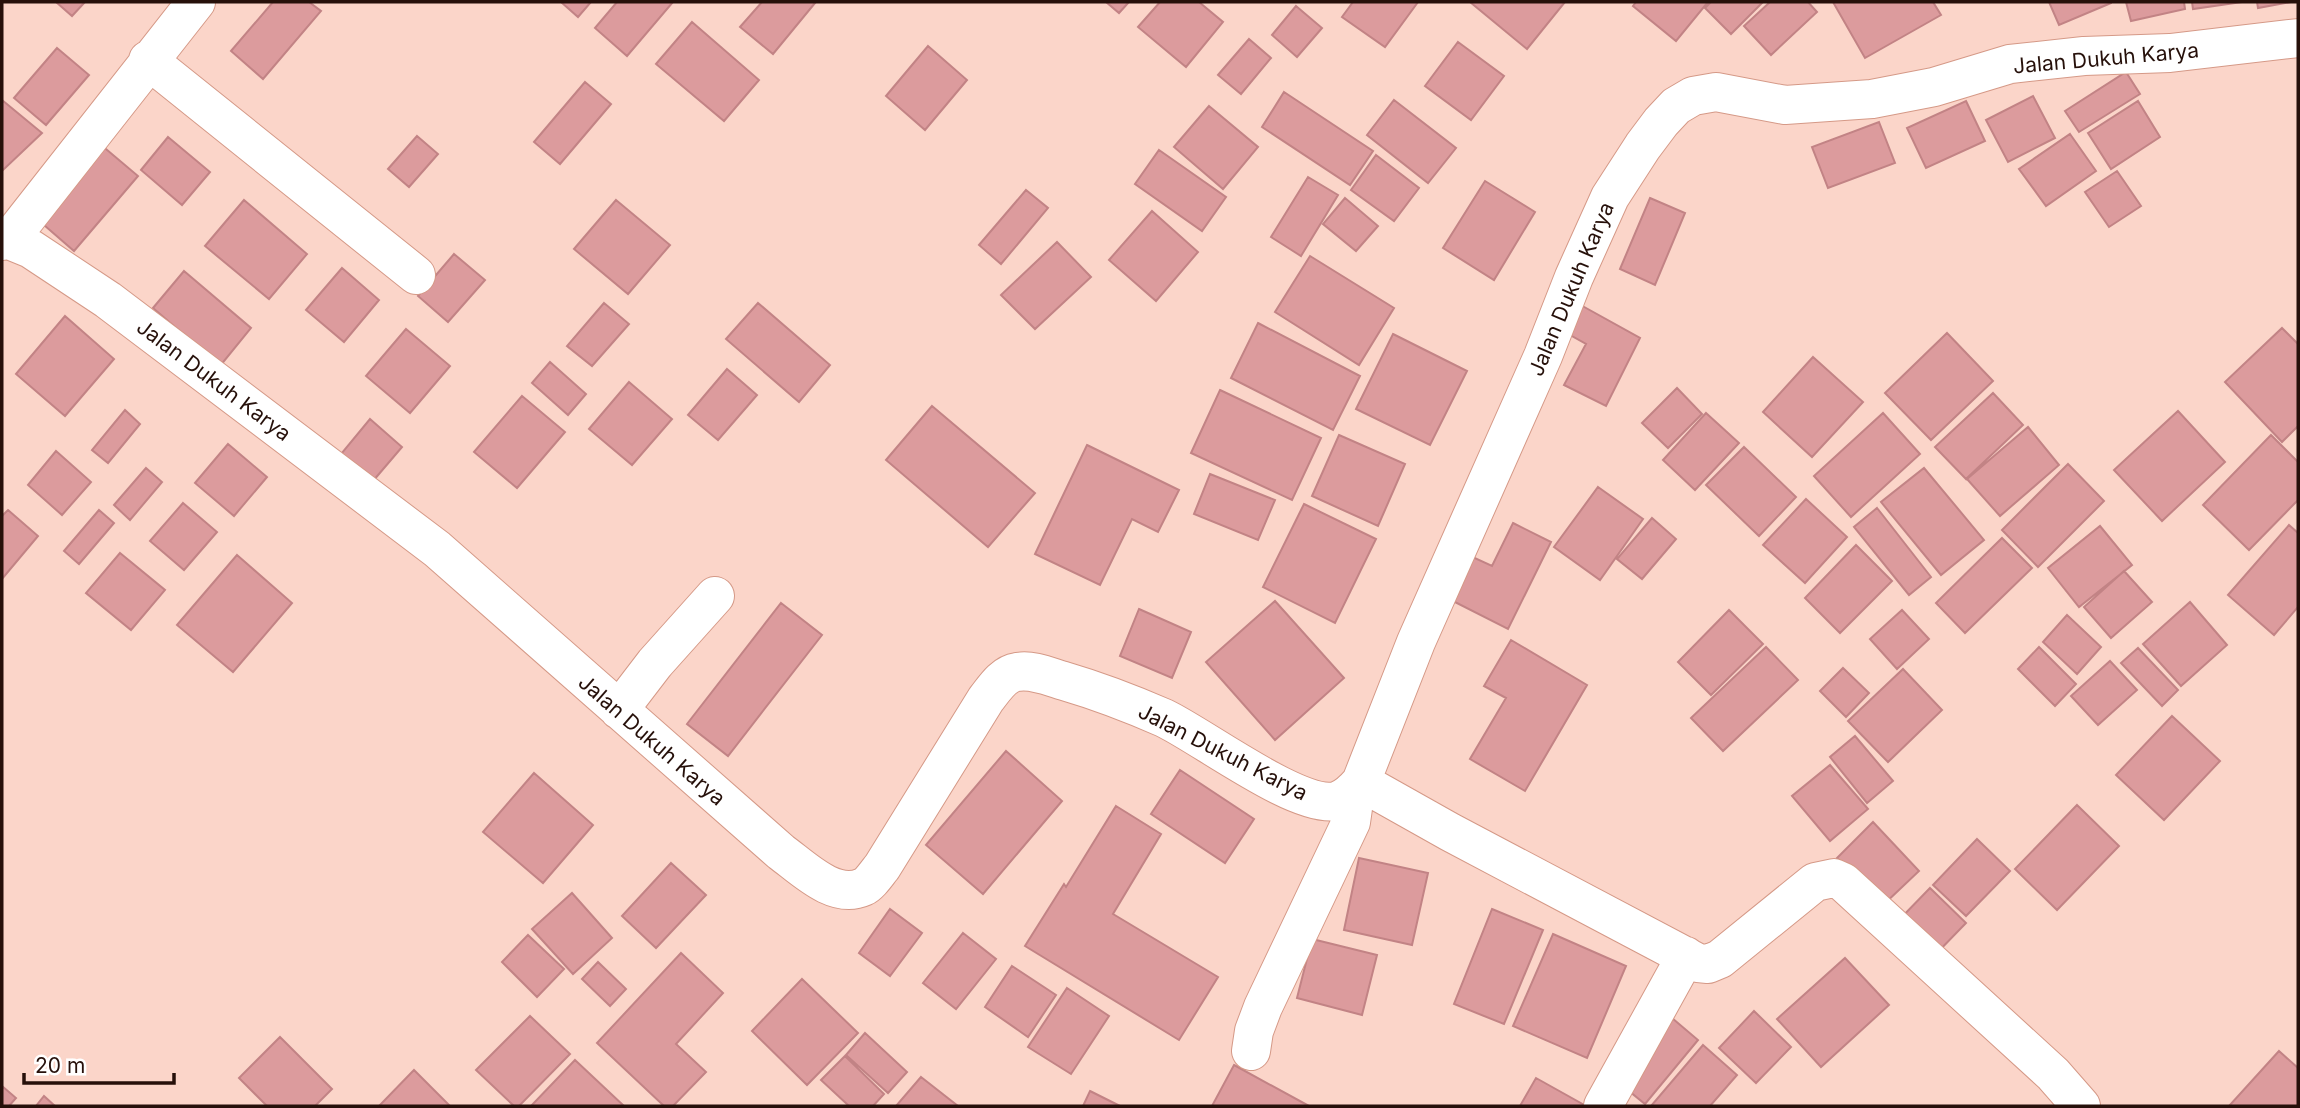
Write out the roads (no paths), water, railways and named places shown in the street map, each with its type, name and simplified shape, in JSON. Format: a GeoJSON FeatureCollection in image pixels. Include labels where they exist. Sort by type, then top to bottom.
{"type":"FeatureCollection","features":[{"type":"Feature","properties":{"kind":"street"},"geometry":{"type":"LineString","coordinates":[[5,240],[196,2]]}},
{"type":"Feature","properties":{"kind":"street","name":"Jalan Dukuh Karya"},"geometry":{"type":"LineString","coordinates":[[5,240],[31,248],[108,300],[437,549],[781,852],[821,881],[843,891],[865,887],[882,867],[986,699],[1004,678],[1016,672],[1034,673],[1090,688],[1167,719],[1263,777],[1315,799],[1334,801],[1356,788],[1416,642],[1543,356],[1574,277],[1610,197],[1661,122],[1676,106],[1693,96],[1716,92],[1785,105],[1872,99],[1934,87],[2010,64],[2084,56],[2170,54],[2298,38]]}},
{"type":"Feature","properties":{"kind":"street"},"geometry":{"type":"LineString","coordinates":[[148,60],[416,275]]}},
{"type":"Feature","properties":{"kind":"street"},"geometry":{"type":"LineString","coordinates":[[618,710],[655,663],[715,596]]}},
{"type":"Feature","properties":{"kind":"street"},"geometry":{"type":"LineString","coordinates":[[1251,1051],[1254,1031],[1263,1007],[1351,822],[1356,788],[1462,839],[1686,956],[1708,964],[1720,959],[1815,882],[1834,878],[1850,887],[2053,1074],[2081,1106]]}},
{"type":"Feature","properties":{"kind":"street"},"geometry":{"type":"LineString","coordinates":[[1602,1106],[1686,956]]}}]}
